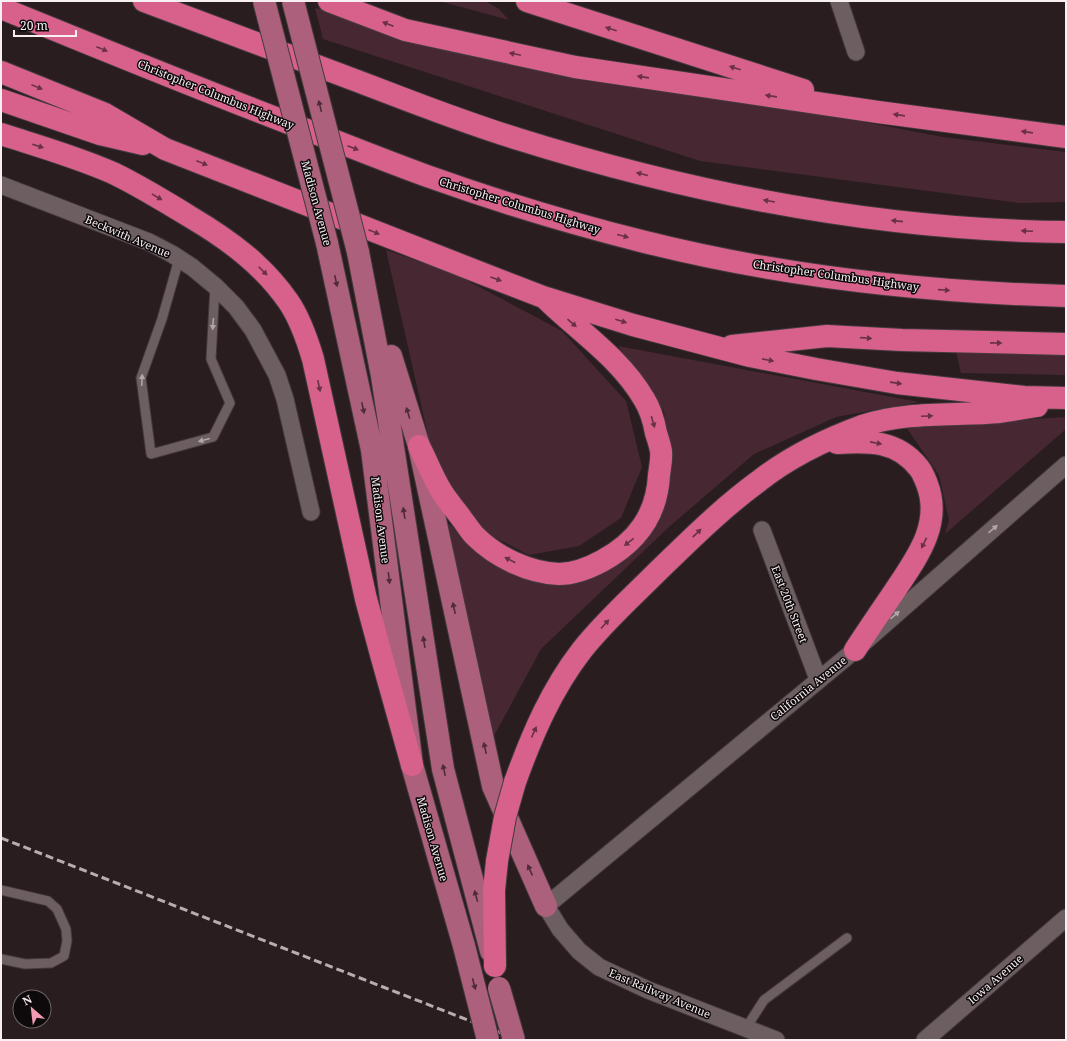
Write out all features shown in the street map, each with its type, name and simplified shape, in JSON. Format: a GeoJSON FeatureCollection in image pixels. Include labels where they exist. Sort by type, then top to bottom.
{"type":"FeatureCollection","features":[{"type":"Feature","properties":{"kind":"highway"},"geometry":{"type":"LineString","coordinates":[[144,1],[444,114],[517,139],[604,165],[746,197],[820,210],[970,228],[1066,232]]}},
{"type":"Feature","properties":{"kind":"highway"},"geometry":{"type":"LineString","coordinates":[[329,1],[405,30],[575,67],[1066,137]]}},
{"type":"Feature","properties":{"kind":"highway"},"geometry":{"type":"LineString","coordinates":[[527,1],[865,109]]}},
{"type":"Feature","properties":{"kind":"highway","name":"Christopher Columbus Highway"},"geometry":{"type":"LineString","coordinates":[[1,8],[243,106],[428,176],[577,224],[686,251],[789,270],[939,289],[1066,296]]}},
{"type":"Feature","properties":{"kind":"highway"},"geometry":{"type":"LineString","coordinates":[[1,72],[105,114],[165,149],[383,236],[543,297],[633,325],[750,356],[897,383],[1024,397],[1066,398]]}},
{"type":"Feature","properties":{"kind":"highway"},"geometry":{"type":"LineString","coordinates":[[1,100],[100,134],[165,149]]}},
{"type":"Feature","properties":{"kind":"highway"},"geometry":{"type":"LineString","coordinates":[[1,134],[64,154],[113,173],[153,194],[237,247],[273,281],[289,302],[306,337],[313,359],[366,599],[412,765]]}},
{"type":"Feature","properties":{"kind":"highway"},"geometry":{"type":"LineString","coordinates":[[419,446],[443,493],[475,535],[495,551],[517,563],[544,573],[560,574],[578,571],[593,566],[609,557],[635,537],[646,523],[654,507],[659,490],[661,452],[653,419],[645,400],[635,384],[622,369],[543,297]]}},
{"type":"Feature","properties":{"kind":"highway"},"geometry":{"type":"LineString","coordinates":[[716,347],[827,336],[902,340],[1066,344]]}},
{"type":"Feature","properties":{"kind":"highway"},"geometry":{"type":"LineString","coordinates":[[495,966],[494,890],[496,861],[505,817],[515,782],[528,745],[544,709],[582,650],[609,620],[699,531],[733,501],[784,463],[839,436],[864,426],[888,420],[916,416],[1000,412],[1066,402]]}},
{"type":"Feature","properties":{"kind":"highway"},"geometry":{"type":"LineString","coordinates":[[810,450],[837,443],[866,441],[886,445],[904,453],[911,458],[922,472],[932,500],[931,521],[927,538],[855,650]]}},
{"type":"Feature","properties":{"kind":"main road","name":"Madison Avenue"},"geometry":{"type":"LineString","coordinates":[[264,1],[327,243],[372,450],[412,765],[464,946],[488,1040]]}},
{"type":"Feature","properties":{"kind":"main road","name":"Madison Avenue"},"geometry":{"type":"LineString","coordinates":[[293,1],[358,252],[382,376],[443,769],[495,966],[499,988],[514,1040]]}},
{"type":"Feature","properties":{"kind":"main road"},"geometry":{"type":"LineString","coordinates":[[358,252],[419,446],[493,786],[546,906]]}},
{"type":"Feature","properties":{"kind":"street"},"geometry":{"type":"LineString","coordinates":[[839,1],[856,52]]}},
{"type":"Feature","properties":{"kind":"street","name":"Beckwith Avenue"},"geometry":{"type":"LineString","coordinates":[[1,185],[149,242],[192,267],[215,286],[236,307],[253,330],[277,376],[285,399],[311,512]]}},
{"type":"Feature","properties":{"kind":"street","name":"California Avenue"},"geometry":{"type":"LineString","coordinates":[[546,906],[818,679],[855,650],[1066,465]]}},
{"type":"Feature","properties":{"kind":"street","name":"East 20th Street"},"geometry":{"type":"LineString","coordinates":[[762,530],[818,679]]}},
{"type":"Feature","properties":{"kind":"street","name":"East Railway Avenue"},"geometry":{"type":"LineString","coordinates":[[546,906],[560,929],[579,951],[599,967],[648,990],[776,1040]]}},
{"type":"Feature","properties":{"kind":"street","name":"Iowa Avenue"},"geometry":{"type":"LineString","coordinates":[[925,1040],[1066,918]]}},
{"type":"Feature","properties":{"kind":"lane"},"geometry":{"type":"LineString","coordinates":[[179,259],[162,319],[141,378],[151,454],[213,437],[230,403],[210,359],[215,286]]}},
{"type":"Feature","properties":{"kind":"lane"},"geometry":{"type":"LineString","coordinates":[[1,890],[48,901],[57,909],[66,929],[67,941],[64,956],[51,963],[26,964],[1,959]]}},
{"type":"Feature","properties":{"kind":"lane"},"geometry":{"type":"LineString","coordinates":[[746,1028],[764,1000],[847,938]]}},
{"type":"Feature","properties":{"kind":"shaded area"},"geometry":{"type":"Polygon","coordinates":[[[439,1],[485,1],[499,9],[509,20],[439,1]]]}},
{"type":"Feature","properties":{"kind":"shaded area"},"geometry":{"type":"Polygon","coordinates":[[[315,8],[595,79],[749,100],[943,137],[1066,152],[1066,202],[1020,203],[700,161],[323,39],[315,8]]]}},
{"type":"Feature","properties":{"kind":"shaded area"},"geometry":{"type":"Polygon","coordinates":[[[386,250],[455,274],[562,331],[626,401],[642,467],[621,518],[579,546],[529,555],[484,532],[447,485],[430,444],[386,250]]]}},
{"type":"Feature","properties":{"kind":"shaded area"},"geometry":{"type":"Polygon","coordinates":[[[618,346],[919,402],[836,417],[754,454],[670,526],[541,649],[494,736],[447,523],[535,581],[608,567],[659,519],[671,472],[664,411],[618,346]]]}},
{"type":"Feature","properties":{"kind":"shaded area"},"geometry":{"type":"Polygon","coordinates":[[[1066,351],[1066,375],[961,373],[956,352],[1066,351]]]}},
{"type":"Feature","properties":{"kind":"shaded area"},"geometry":{"type":"Polygon","coordinates":[[[1066,417],[1066,429],[945,534],[949,520],[939,475],[906,427],[1066,417]]]}},
{"type":"Feature","properties":{"kind":"railway"},"geometry":{"type":"LineString","coordinates":[[1,838],[519,1040]]}}]}
